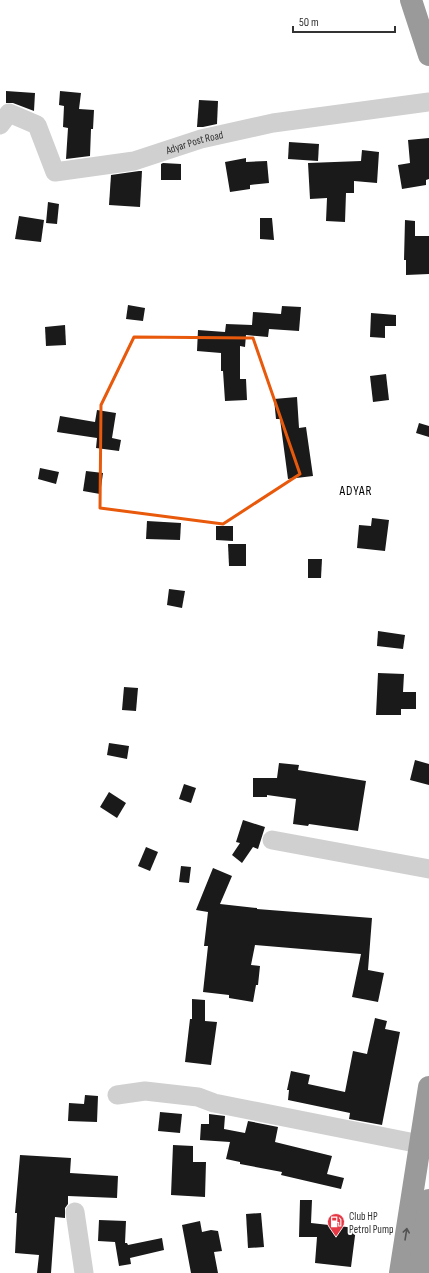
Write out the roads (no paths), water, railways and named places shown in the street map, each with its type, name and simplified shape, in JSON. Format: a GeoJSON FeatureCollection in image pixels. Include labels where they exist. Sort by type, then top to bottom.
{"type":"FeatureCollection","features":[{"type":"Feature","properties":{"kind":"highway"},"geometry":{"type":"LineString","coordinates":[[411,0],[429,55]]}},
{"type":"Feature","properties":{"kind":"highway"},"geometry":{"type":"LineString","coordinates":[[400,1273],[420,1144],[427,1116],[429,1087]]}},
{"type":"Feature","properties":{"kind":"highway"},"geometry":{"type":"LineString","coordinates":[[418,1273],[429,1200]]}},
{"type":"Feature","properties":{"kind":"street","name":"Adyar Post Road"},"geometry":{"type":"LineString","coordinates":[[0,125],[9,113],[37,125],[55,172],[134,162],[201,140],[273,123],[429,102]]}},
{"type":"Feature","properties":{"kind":"street"},"geometry":{"type":"LineString","coordinates":[[272,840],[429,869]]}},
{"type":"Feature","properties":{"kind":"street"},"geometry":{"type":"LineString","coordinates":[[117,1095],[146,1091],[198,1097],[214,1103],[420,1144]]}},
{"type":"Feature","properties":{"kind":"street"},"geometry":{"type":"LineString","coordinates":[[75,1212],[84,1273]]}},
{"type":"Feature","properties":{"kind":"place","name":"Club HP Petrol Pump"},"geometry":{"type":"Point","coordinates":[336,1237]}},
{"type":"Feature","properties":{"kind":"district","name":"ADYAR"},"geometry":{"type":"Point","coordinates":[356,491]}}]}
